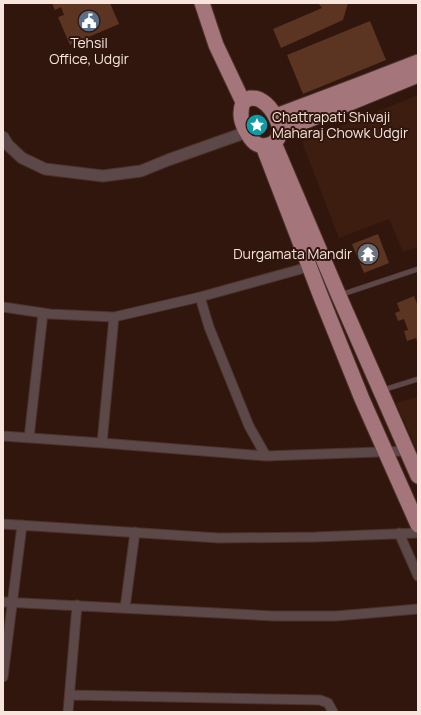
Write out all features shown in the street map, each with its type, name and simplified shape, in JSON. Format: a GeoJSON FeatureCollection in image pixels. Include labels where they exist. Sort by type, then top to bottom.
{"type":"FeatureCollection","features":[{"type":"Feature","properties":{"kind":"highway"},"geometry":{"type":"LineString","coordinates":[[202,3],[216,45],[247,100]]}},
{"type":"Feature","properties":{"kind":"highway"},"geometry":{"type":"LineString","coordinates":[[212,3],[247,100],[241,114],[242,121],[252,141],[258,145],[418,75]]}},
{"type":"Feature","properties":{"kind":"highway"},"geometry":{"type":"LineString","coordinates":[[276,116],[418,62]]}},
{"type":"Feature","properties":{"kind":"highway"},"geometry":{"type":"LineString","coordinates":[[247,100],[258,98],[270,107],[276,116],[272,140],[310,267],[362,399],[418,526]]}},
{"type":"Feature","properties":{"kind":"highway"},"geometry":{"type":"LineString","coordinates":[[272,140],[418,476]]}},
{"type":"Feature","properties":{"kind":"street"},"geometry":{"type":"LineString","coordinates":[[3,137],[8,145],[22,158],[45,169],[103,176],[141,171],[247,132]]}},
{"type":"Feature","properties":{"kind":"street"},"geometry":{"type":"LineString","coordinates":[[3,307],[50,314],[114,317],[200,297],[325,263]]}},
{"type":"Feature","properties":{"kind":"street"},"geometry":{"type":"LineString","coordinates":[[200,297],[209,327],[249,426],[266,456]]}},
{"type":"Feature","properties":{"kind":"street"},"geometry":{"type":"LineString","coordinates":[[29,438],[43,313]]}},
{"type":"Feature","properties":{"kind":"street"},"geometry":{"type":"LineString","coordinates":[[102,442],[114,317]]}},
{"type":"Feature","properties":{"kind":"street"},"geometry":{"type":"LineString","coordinates":[[3,436],[102,442],[266,456],[407,451]]}},
{"type":"Feature","properties":{"kind":"street"},"geometry":{"type":"LineString","coordinates":[[3,524],[219,538],[315,537],[418,533]]}},
{"type":"Feature","properties":{"kind":"street"},"geometry":{"type":"LineString","coordinates":[[3,677],[22,525]]}},
{"type":"Feature","properties":{"kind":"street"},"geometry":{"type":"LineString","coordinates":[[125,608],[135,532]]}},
{"type":"Feature","properties":{"kind":"street"},"geometry":{"type":"LineString","coordinates":[[399,533],[418,576]]}},
{"type":"Feature","properties":{"kind":"street"},"geometry":{"type":"LineString","coordinates":[[3,602],[274,616],[336,616],[418,609]]}},
{"type":"Feature","properties":{"kind":"street"},"geometry":{"type":"LineString","coordinates":[[68,712],[77,605]]}},
{"type":"Feature","properties":{"kind":"street"},"geometry":{"type":"LineString","coordinates":[[70,695],[320,700],[328,703],[333,712]]}},
{"type":"Feature","properties":{"kind":"lane"},"geometry":{"type":"LineString","coordinates":[[339,296],[418,269]]}},
{"type":"Feature","properties":{"kind":"lane"},"geometry":{"type":"LineString","coordinates":[[381,391],[418,380]]}},
{"type":"Feature","properties":{"kind":"shaded area"},"geometry":{"type":"Polygon","coordinates":[[[418,95],[418,247],[403,252],[389,219],[339,238],[302,142],[418,95]]]}},
{"type":"Feature","properties":{"kind":"shaded area"},"geometry":{"type":"Polygon","coordinates":[[[418,397],[418,452],[396,403],[418,397]]]}},
{"type":"Feature","properties":{"kind":"building","name":"Tehsil Office, Udgir"},"geometry":{"type":"Polygon","coordinates":[[[52,3],[110,3],[119,24],[70,45],[58,17],[64,15],[61,7],[55,10],[52,3]]]}},
{"type":"Feature","properties":{"kind":"building"},"geometry":{"type":"Polygon","coordinates":[[[318,3],[348,3],[343,20],[281,48],[273,29],[322,8],[318,3]]]}},
{"type":"Feature","properties":{"kind":"building"},"geometry":{"type":"Polygon","coordinates":[[[370,21],[386,60],[303,94],[287,55],[370,21]]]}},
{"type":"Feature","properties":{"kind":"building"},"geometry":{"type":"Polygon","coordinates":[[[378,234],[389,263],[364,273],[352,244],[378,234]]]}},
{"type":"Feature","properties":{"kind":"building"},"geometry":{"type":"Polygon","coordinates":[[[414,296],[418,306],[418,344],[416,338],[407,341],[404,331],[408,330],[404,319],[398,321],[395,313],[400,311],[397,303],[414,296]]]}},
{"type":"Feature","properties":{"kind":"place","name":"Tehsil Office, Udgir"},"geometry":{"type":"Point","coordinates":[89,21]}},
{"type":"Feature","properties":{"kind":"place","name":"Chattrapati Shivaji Maharaj Chowk Udgir"},"geometry":{"type":"Point","coordinates":[257,125]}},
{"type":"Feature","properties":{"kind":"place","name":"Durgamata Mandir"},"geometry":{"type":"Point","coordinates":[368,254]}}]}
